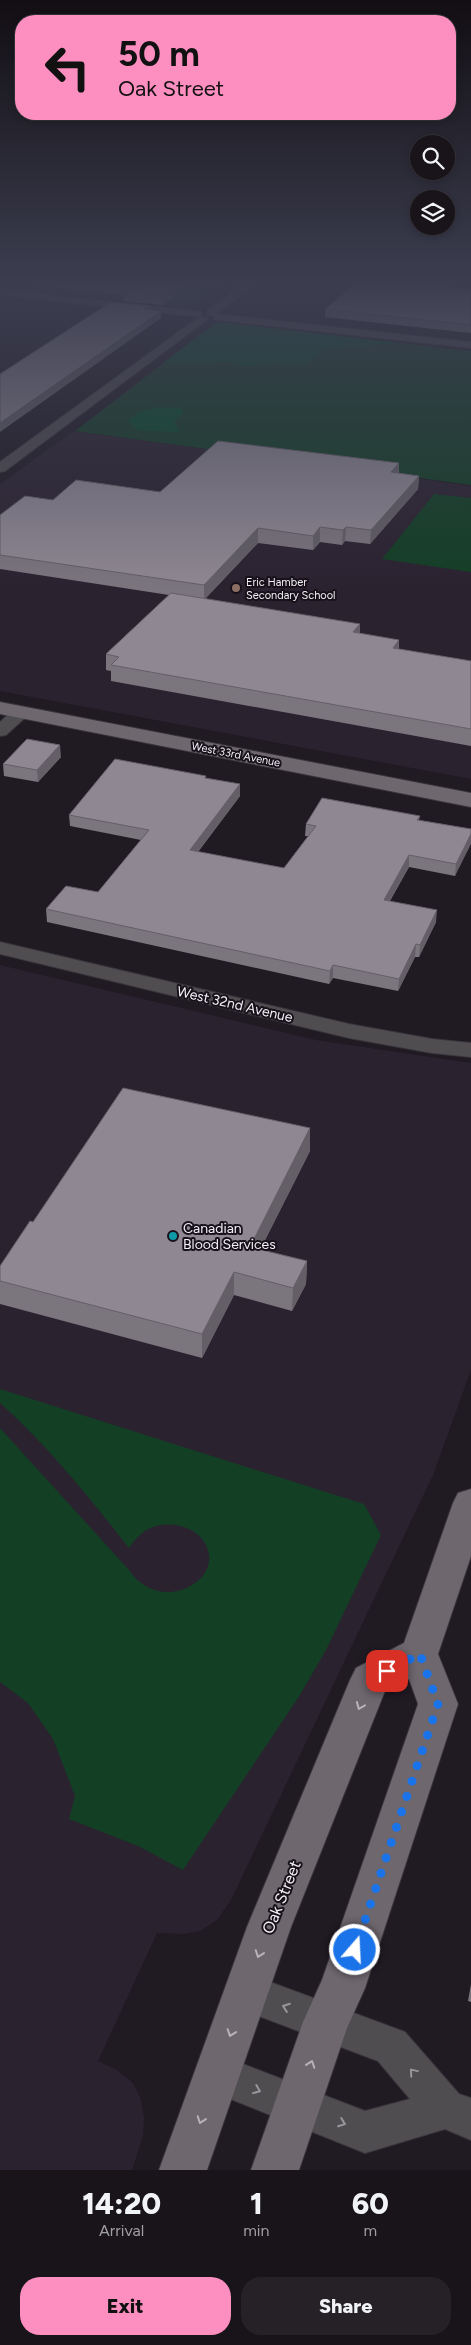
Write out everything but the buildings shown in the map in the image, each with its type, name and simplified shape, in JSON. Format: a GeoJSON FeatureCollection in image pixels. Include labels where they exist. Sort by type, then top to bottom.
{"type":"FeatureCollection","features":[{"type":"Feature","properties":{"kind":"main road","name":"West 33rd Avenue"},"geometry":{"type":"LineString","coordinates":[[0,708],[471,800]]}},
{"type":"Feature","properties":{"kind":"main road"},"geometry":{"type":"LineString","coordinates":[[275,2170],[326,2022],[342,1988],[438,1704],[420,1654],[471,1504]]}},
{"type":"Feature","properties":{"kind":"main road","name":"Oak Street"},"geometry":{"type":"LineString","coordinates":[[183,2170],[269,1926],[370,1680],[420,1654]]}},
{"type":"Feature","properties":{"kind":"street"},"geometry":{"type":"LineString","coordinates":[[0,468],[110,387]]}},
{"type":"Feature","properties":{"kind":"street"},"geometry":{"type":"LineString","coordinates":[[5,448],[24,451]]}},
{"type":"Feature","properties":{"kind":"street"},"geometry":{"type":"LineString","coordinates":[[0,731],[20,712]]}},
{"type":"Feature","properties":{"kind":"street","name":"West 32nd Avenue"},"geometry":{"type":"LineString","coordinates":[[0,948],[349,1031],[432,1046],[471,1050]]}},
{"type":"Feature","properties":{"kind":"street"},"geometry":{"type":"LineString","coordinates":[[246,1992],[391,2046],[458,2114]]}},
{"type":"Feature","properties":{"kind":"street"},"geometry":{"type":"LineString","coordinates":[[217,2074],[365,2132],[458,2114]]}},
{"type":"Feature","properties":{"kind":"shaded area","name":"Eric Hamber Secondary School"},"geometry":{"type":"Polygon","coordinates":[[[74,431],[471,486],[471,779],[0,691],[0,484],[74,431]]]}},
{"type":"Feature","properties":{"kind":"shaded area"},"geometry":{"type":"Polygon","coordinates":[[[0,965],[316,1040],[471,1063],[471,1370],[433,1475],[231,1900],[217,1920],[200,1931],[183,1934],[157,1933],[98,2061],[117,2070],[133,2083],[141,2099],[144,2118],[143,2136],[132,2170],[0,2170],[0,965]]]}},
{"type":"Feature","properties":{"kind":"green space"},"geometry":{"type":"Polygon","coordinates":[[[132,387],[471,387],[471,485],[75,431],[132,387]]]}},
{"type":"Feature","properties":{"kind":"green space"},"geometry":{"type":"Polygon","coordinates":[[[157,407],[181,408],[184,413],[177,418],[174,424],[179,429],[177,432],[138,430],[128,421],[137,413],[157,407]]]}},
{"type":"Feature","properties":{"kind":"green space"},"geometry":{"type":"Polygon","coordinates":[[[434,494],[471,498],[471,572],[382,559],[434,494]]]}},
{"type":"Feature","properties":{"kind":"green space"},"geometry":{"type":"Polygon","coordinates":[[[0,1389],[364,1504],[381,1535],[326,1650],[300,1695],[183,1870],[138,1846],[69,1819],[75,1796],[53,1739],[28,1703],[0,1682],[0,1428],[133,1575],[147,1587],[158,1591],[171,1592],[195,1583],[202,1577],[209,1563],[206,1545],[195,1532],[187,1528],[161,1525],[145,1531],[129,1548],[51,1454],[0,1403],[0,1389]]]}},
{"type":"Feature","properties":{"kind":"place","name":"Eric Hamber Secondary School"},"geometry":{"type":"Point","coordinates":[236,588]}},
{"type":"Feature","properties":{"kind":"place","name":"Canadian Blood Services"},"geometry":{"type":"Point","coordinates":[173,1236]}},
{"type":"Feature","properties":{"kind":"route"},"geometry":{"type":"LineString","coordinates":[[355,1950],[438,1704],[420,1654],[387,1671]]}}]}
